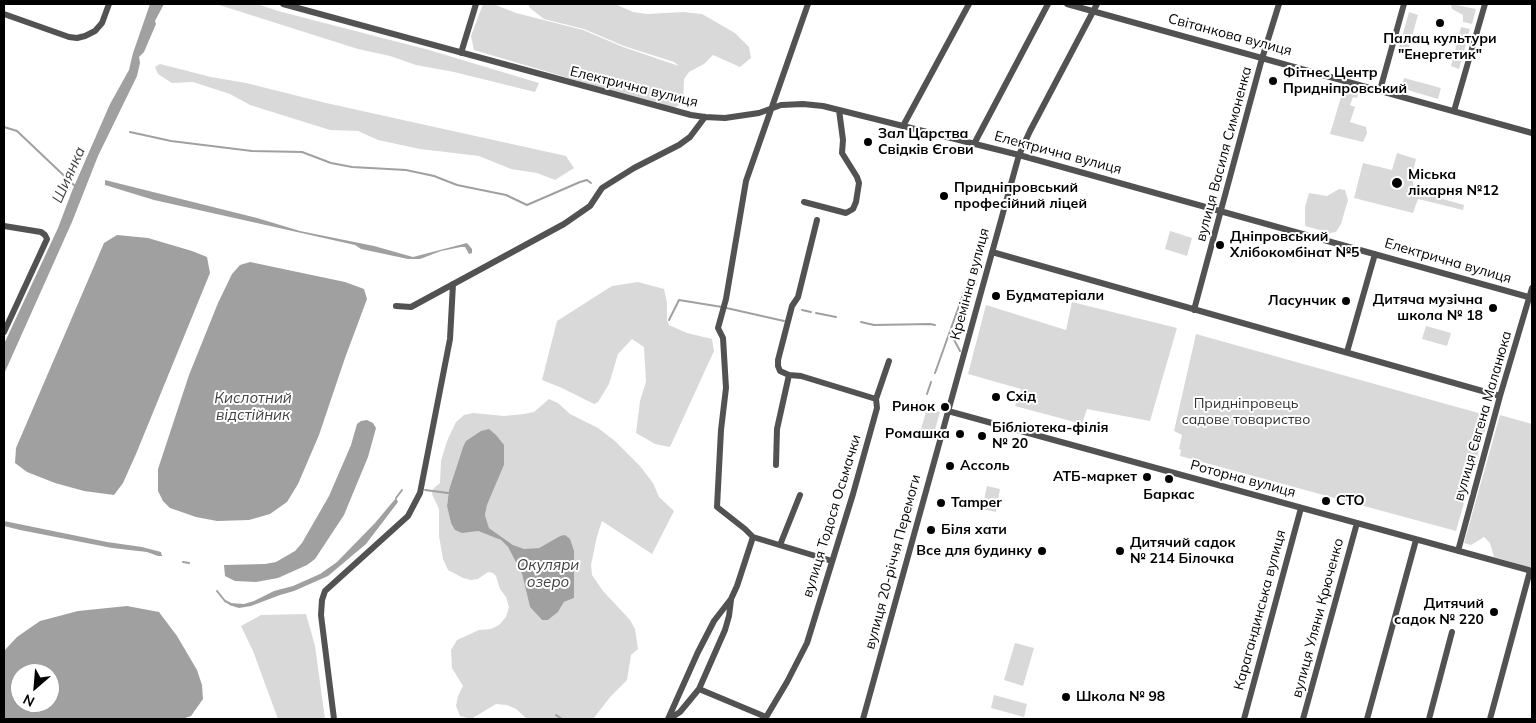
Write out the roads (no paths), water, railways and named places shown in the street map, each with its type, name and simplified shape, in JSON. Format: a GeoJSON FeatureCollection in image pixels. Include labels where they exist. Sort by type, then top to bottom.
{"type":"FeatureCollection","features":[{"type":"Feature","properties":{"kind":"street"},"geometry":{"type":"LineString","coordinates":[[4,14],[69,37],[77,38],[95,30],[102,23],[109,4]]}},
{"type":"Feature","properties":{"kind":"street","name":"Електрична вулиця"},"geometry":{"type":"LineString","coordinates":[[283,4],[672,111],[705,117],[745,116],[781,105],[804,104],[823,106],[1019,155],[1531,297]]}},
{"type":"Feature","properties":{"kind":"street"},"geometry":{"type":"LineString","coordinates":[[461,53],[476,4]]}},
{"type":"Feature","properties":{"kind":"street"},"geometry":{"type":"LineString","coordinates":[[808,4],[746,181],[724,305],[718,328],[723,338],[726,388],[721,430],[717,507],[746,528],[754,537],[832,561]]}},
{"type":"Feature","properties":{"kind":"street"},"geometry":{"type":"LineString","coordinates":[[903,126],[969,4]]}},
{"type":"Feature","properties":{"kind":"street"},"geometry":{"type":"LineString","coordinates":[[974,144],[1048,4]]}},
{"type":"Feature","properties":{"kind":"street","name":"Світанкова вулиця"},"geometry":{"type":"LineString","coordinates":[[1067,4],[1532,133]]}},
{"type":"Feature","properties":{"kind":"street","name":"Кремінна вулиця"},"geometry":{"type":"LineString","coordinates":[[948,411],[1019,155],[1026,138],[1097,4]]}},
{"type":"Feature","properties":{"kind":"street","name":"вулиця Василя Симоненка"},"geometry":{"type":"LineString","coordinates":[[1194,310],[1279,4]]}},
{"type":"Feature","properties":{"kind":"street"},"geometry":{"type":"LineString","coordinates":[[1380,90],[1404,4]]}},
{"type":"Feature","properties":{"kind":"street"},"geometry":{"type":"LineString","coordinates":[[1454,111],[1484,4]]}},
{"type":"Feature","properties":{"kind":"street"},"geometry":{"type":"LineString","coordinates":[[804,202],[846,213],[853,209],[856,202],[859,184],[857,176],[842,153],[843,140],[839,110]]}},
{"type":"Feature","properties":{"kind":"street"},"geometry":{"type":"LineString","coordinates":[[396,306],[411,307],[564,224],[590,206],[602,188],[690,137],[705,117]]}},
{"type":"Feature","properties":{"kind":"street"},"geometry":{"type":"LineString","coordinates":[[817,220],[798,297],[792,306],[778,366],[780,372],[789,375],[800,376],[876,398]]}},
{"type":"Feature","properties":{"kind":"street"},"geometry":{"type":"LineString","coordinates":[[4,226],[41,232],[46,234],[47,239],[4,332]]}},
{"type":"Feature","properties":{"kind":"street"},"geometry":{"type":"LineString","coordinates":[[992,252],[1500,396]]}},
{"type":"Feature","properties":{"kind":"street"},"geometry":{"type":"LineString","coordinates":[[1347,352],[1375,254]]}},
{"type":"Feature","properties":{"kind":"street"},"geometry":{"type":"LineString","coordinates":[[334,719],[322,615],[322,600],[325,591],[408,516],[420,493],[450,339],[453,284]]}},
{"type":"Feature","properties":{"kind":"street","name":"вулиця Євгена Маланюка"},"geometry":{"type":"LineString","coordinates":[[1458,551],[1500,396],[1531,297],[1532,288]]}},
{"type":"Feature","properties":{"kind":"street","name":"вулиця Тодося Осьмачки"},"geometry":{"type":"LineString","coordinates":[[766,718],[807,642],[875,418],[876,398],[889,361]]}},
{"type":"Feature","properties":{"kind":"street"},"geometry":{"type":"LineString","coordinates":[[776,465],[777,429],[789,375]]}},
{"type":"Feature","properties":{"kind":"street","name":"Роторна вулиця"},"geometry":{"type":"LineString","coordinates":[[948,411],[1531,571]]}},
{"type":"Feature","properties":{"kind":"street","name":"вулиця 20-річчя Перемоги"},"geometry":{"type":"LineString","coordinates":[[863,719],[948,411]]}},
{"type":"Feature","properties":{"kind":"street"},"geometry":{"type":"LineString","coordinates":[[780,545],[800,495]]}},
{"type":"Feature","properties":{"kind":"street","name":"Карагандинська вулиця"},"geometry":{"type":"LineString","coordinates":[[1244,719],[1301,508]]}},
{"type":"Feature","properties":{"kind":"street","name":"вулиця Уляни Крюченко"},"geometry":{"type":"LineString","coordinates":[[1303,719],[1357,523]]}},
{"type":"Feature","properties":{"kind":"street"},"geometry":{"type":"LineString","coordinates":[[669,719],[714,620],[731,599],[754,537]]}},
{"type":"Feature","properties":{"kind":"street"},"geometry":{"type":"LineString","coordinates":[[1367,719],[1416,540]]}},
{"type":"Feature","properties":{"kind":"street"},"geometry":{"type":"LineString","coordinates":[[1490,719],[1531,571]]}},
{"type":"Feature","properties":{"kind":"street"},"geometry":{"type":"LineString","coordinates":[[669,719],[680,712],[700,689],[725,630],[731,599]]}},
{"type":"Feature","properties":{"kind":"street"},"geometry":{"type":"LineString","coordinates":[[1428,719],[1452,632]]}},
{"type":"Feature","properties":{"kind":"street"},"geometry":{"type":"LineString","coordinates":[[700,689],[766,718]]}},
{"type":"Feature","properties":{"kind":"water"},"geometry":{"type":"Polygon","coordinates":[[[150,4],[164,4],[155,21],[156,24],[144,52],[139,57],[140,63],[137,76],[98,156],[72,222],[4,374],[4,344],[58,228],[110,104],[129,70],[150,4]]]}},
{"type":"Feature","properties":{"kind":"water"},"geometry":{"type":"Polygon","coordinates":[[[105,180],[257,218],[300,231],[374,246],[413,257],[467,243],[472,249],[472,253],[469,254],[465,247],[461,247],[441,251],[420,259],[408,259],[361,249],[355,245],[154,200],[105,185],[105,180]]]}},
{"type":"Feature","properties":{"kind":"water"},"geometry":{"type":"Polygon","coordinates":[[[117,235],[148,238],[207,257],[210,273],[136,454],[123,483],[114,495],[84,491],[55,483],[27,472],[15,463],[16,448],[104,243],[117,235]]]}},
{"type":"Feature","properties":{"kind":"water","name":"Кислотний відстійник"},"geometry":{"type":"Polygon","coordinates":[[[250,262],[345,282],[364,289],[367,299],[319,435],[298,484],[287,502],[270,514],[249,520],[217,521],[196,517],[170,508],[163,501],[158,491],[158,469],[189,375],[218,303],[232,274],[240,265],[250,262]]]}},
{"type":"Feature","properties":{"kind":"water"},"geometry":{"type":"Polygon","coordinates":[[[367,420],[373,423],[376,428],[368,457],[344,515],[315,559],[307,565],[278,578],[256,582],[235,581],[225,576],[224,565],[276,562],[295,551],[302,543],[329,496],[351,445],[357,424],[367,420]]]}},
{"type":"Feature","properties":{"kind":"water","name":"Окуляри озеро"},"geometry":{"type":"Polygon","coordinates":[[[489,429],[504,445],[504,465],[487,505],[485,515],[489,528],[513,545],[524,549],[539,548],[565,535],[570,539],[574,551],[574,598],[564,602],[558,612],[548,620],[542,620],[530,607],[522,574],[508,547],[501,540],[478,531],[462,533],[455,530],[451,523],[447,506],[449,490],[463,447],[466,441],[481,431],[489,429]]]}},
{"type":"Feature","properties":{"kind":"water"},"geometry":{"type":"Polygon","coordinates":[[[396,498],[398,502],[366,544],[328,576],[294,591],[251,606],[239,608],[229,605],[230,603],[244,604],[254,601],[274,591],[293,586],[320,574],[337,562],[375,523],[396,498]]]}},
{"type":"Feature","properties":{"kind":"water"},"geometry":{"type":"Polygon","coordinates":[[[4,521],[107,542],[142,547],[161,552],[162,556],[20,530],[4,526],[4,521]]]}},
{"type":"Feature","properties":{"kind":"water"},"geometry":{"type":"Polygon","coordinates":[[[127,606],[159,612],[177,636],[197,670],[202,685],[203,699],[191,716],[182,719],[4,719],[4,651],[17,637],[40,621],[78,611],[127,606]]]}},
{"type":"Feature","properties":{"kind":"waterway","name":"Шиянка"},"geometry":{"type":"LineString","coordinates":[[4,127],[17,131],[76,187]]}},
{"type":"Feature","properties":{"kind":"waterway"},"geometry":{"type":"LineString","coordinates":[[130,132],[171,141],[252,151],[302,152],[331,163],[352,167],[406,170],[434,176],[457,185],[506,195],[527,205],[580,182],[587,180],[591,183]]}},
{"type":"Feature","properties":{"kind":"waterway"},"geometry":{"type":"LineString","coordinates":[[935,373],[964,292],[966,288],[976,284]]}},
{"type":"Feature","properties":{"kind":"waterway"},"geometry":{"type":"LineString","coordinates":[[669,320],[679,300],[722,307],[784,321]]}},
{"type":"Feature","properties":{"kind":"waterway"},"geometry":{"type":"LineString","coordinates":[[802,310],[811,312]]}},
{"type":"Feature","properties":{"kind":"waterway"},"geometry":{"type":"LineString","coordinates":[[816,313],[836,317]]}},
{"type":"Feature","properties":{"kind":"waterway"},"geometry":{"type":"LineString","coordinates":[[861,322],[874,325],[935,325]]}},
{"type":"Feature","properties":{"kind":"waterway"},"geometry":{"type":"LineString","coordinates":[[950,332],[960,351]]}},
{"type":"Feature","properties":{"kind":"waterway"},"geometry":{"type":"LineString","coordinates":[[927,394],[931,382]]}},
{"type":"Feature","properties":{"kind":"waterway"},"geometry":{"type":"LineString","coordinates":[[396,498],[402,490]]}},
{"type":"Feature","properties":{"kind":"waterway"},"geometry":{"type":"LineString","coordinates":[[425,490],[448,493]]}},
{"type":"Feature","properties":{"kind":"waterway"},"geometry":{"type":"LineString","coordinates":[[183,562],[189,563]]}},
{"type":"Feature","properties":{"kind":"waterway"},"geometry":{"type":"LineString","coordinates":[[217,591],[225,601],[231,604]]}},
{"type":"Feature","properties":{"kind":"waterway"},"geometry":{"type":"LineString","coordinates":[[556,715],[562,719]]}},
{"type":"Feature","properties":{"kind":"place","name":"Палац культури \"Енергетик\""},"geometry":{"type":"Point","coordinates":[1440,23]}},
{"type":"Feature","properties":{"kind":"place","name":"Фітнес Центр Придніпровський"},"geometry":{"type":"Point","coordinates":[1273,81]}},
{"type":"Feature","properties":{"kind":"place","name":"Зал Царства Свідків Єгови"},"geometry":{"type":"Point","coordinates":[868,142]}},
{"type":"Feature","properties":{"kind":"place","name":"Міська лікарня №12"},"geometry":{"type":"Point","coordinates":[1397,183]}},
{"type":"Feature","properties":{"kind":"place","name":"Придніпровський професійний ліцей"},"geometry":{"type":"Point","coordinates":[944,196]}},
{"type":"Feature","properties":{"kind":"place","name":"Дніпровський Хлібокомбінат №5"},"geometry":{"type":"Point","coordinates":[1220,245]}},
{"type":"Feature","properties":{"kind":"place","name":"Будматеріали"},"geometry":{"type":"Point","coordinates":[996,296]}},
{"type":"Feature","properties":{"kind":"place","name":"Ласунчик"},"geometry":{"type":"Point","coordinates":[1346,301]}},
{"type":"Feature","properties":{"kind":"place","name":"Дитяча музічна школа № 18"},"geometry":{"type":"Point","coordinates":[1493,308]}},
{"type":"Feature","properties":{"kind":"place","name":"Схід"},"geometry":{"type":"Point","coordinates":[996,397]}},
{"type":"Feature","properties":{"kind":"place","name":"Ринок"},"geometry":{"type":"Point","coordinates":[945,407]}},
{"type":"Feature","properties":{"kind":"place","name":"Ромашка"},"geometry":{"type":"Point","coordinates":[960,434]}},
{"type":"Feature","properties":{"kind":"place","name":"Бібліотека-філія № 20"},"geometry":{"type":"Point","coordinates":[982,436]}},
{"type":"Feature","properties":{"kind":"place","name":"Ассоль"},"geometry":{"type":"Point","coordinates":[950,466]}},
{"type":"Feature","properties":{"kind":"place","name":"АТБ-маркет"},"geometry":{"type":"Point","coordinates":[1147,477]}},
{"type":"Feature","properties":{"kind":"place","name":"Баркас"},"geometry":{"type":"Point","coordinates":[1169,479]}},
{"type":"Feature","properties":{"kind":"place","name":"СТО"},"geometry":{"type":"Point","coordinates":[1326,501]}},
{"type":"Feature","properties":{"kind":"place","name":"Tamper"},"geometry":{"type":"Point","coordinates":[941,503]}},
{"type":"Feature","properties":{"kind":"place","name":"Біля хати"},"geometry":{"type":"Point","coordinates":[931,530]}},
{"type":"Feature","properties":{"kind":"place","name":"Все для будинку"},"geometry":{"type":"Point","coordinates":[1042,551]}},
{"type":"Feature","properties":{"kind":"place","name":"Дитячий садок № 214 Білочка"},"geometry":{"type":"Point","coordinates":[1120,551]}},
{"type":"Feature","properties":{"kind":"place","name":"Дитячий садок № 220"},"geometry":{"type":"Point","coordinates":[1494,612]}},
{"type":"Feature","properties":{"kind":"place","name":"Школа № 98"},"geometry":{"type":"Point","coordinates":[1066,697]}},
{"type":"Feature","properties":{"kind":"park label","name":"Придніпровець садове товариство"},"geometry":{"type":"Point","coordinates":[1246,412]}}]}
